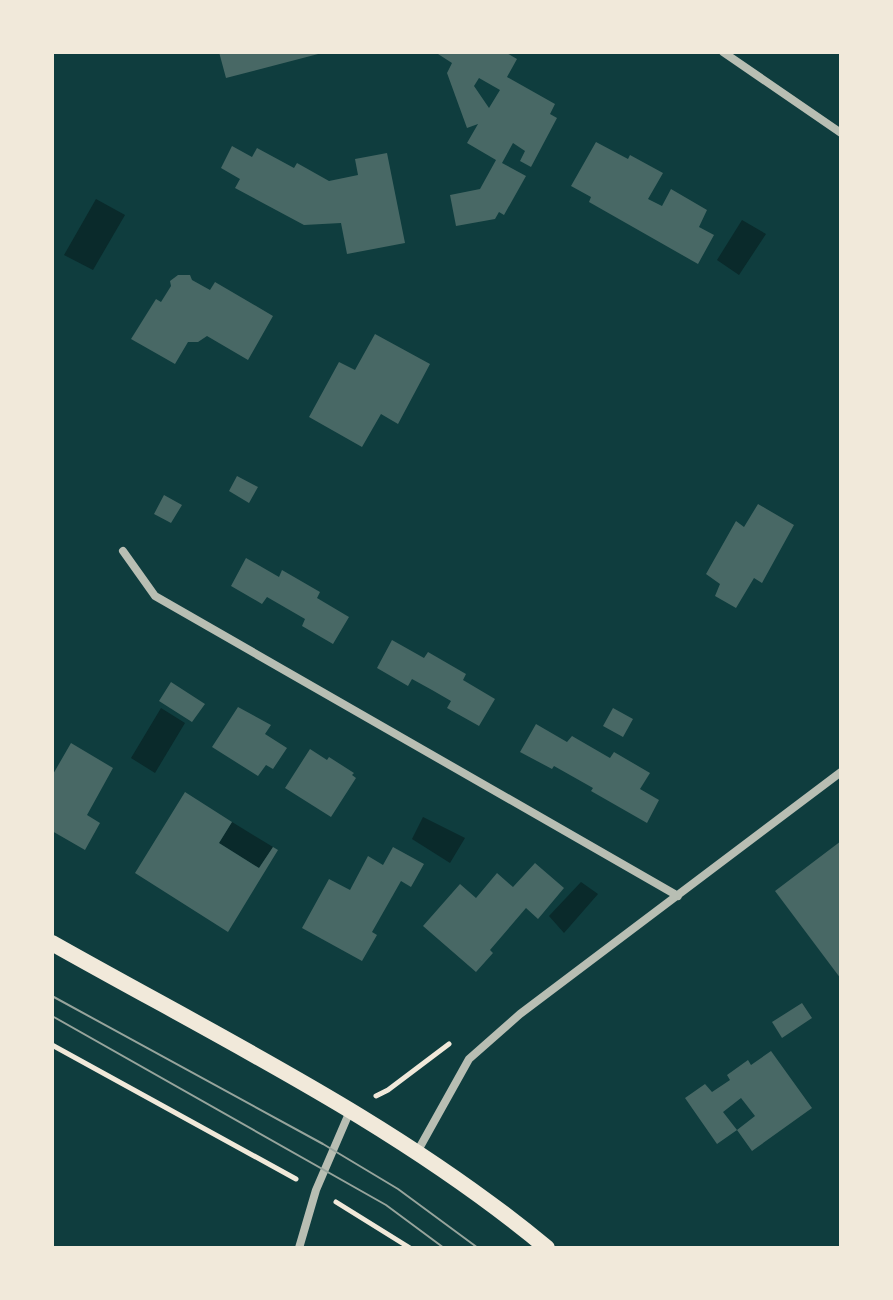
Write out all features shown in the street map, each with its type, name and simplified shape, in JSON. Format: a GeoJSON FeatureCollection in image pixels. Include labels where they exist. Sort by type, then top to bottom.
{"type":"FeatureCollection","features":[{"type":"Feature","properties":{"kind":"main road"},"geometry":{"type":"LineString","coordinates":[[52,943],[350,1111],[503,1212],[547,1248]]}},
{"type":"Feature","properties":{"kind":"street"},"geometry":{"type":"LineString","coordinates":[[723,52],[841,133]]}},
{"type":"Feature","properties":{"kind":"street"},"geometry":{"type":"LineString","coordinates":[[123,551],[155,596],[678,896]]}},
{"type":"Feature","properties":{"kind":"street"},"geometry":{"type":"LineString","coordinates":[[416,1154],[469,1059],[485,1043],[841,772]]}},
{"type":"Feature","properties":{"kind":"street"},"geometry":{"type":"LineString","coordinates":[[299,1248],[316,1190],[350,1111]]}},
{"type":"Feature","properties":{"kind":"path"},"geometry":{"type":"LineString","coordinates":[[52,1045],[316,1190],[410,1248]]}},
{"type":"Feature","properties":{"kind":"water"},"geometry":{"type":"Polygon","coordinates":[[[96,199],[125,215],[93,270],[64,255],[96,199]]]}},
{"type":"Feature","properties":{"kind":"water"},"geometry":{"type":"Polygon","coordinates":[[[742,220],[766,234],[739,275],[717,260],[742,220]]]}},
{"type":"Feature","properties":{"kind":"water"},"geometry":{"type":"Polygon","coordinates":[[[161,708],[185,723],[155,773],[131,758],[161,708]]]}},
{"type":"Feature","properties":{"kind":"water"},"geometry":{"type":"Polygon","coordinates":[[[423,817],[465,838],[450,863],[412,839],[423,817]]]}},
{"type":"Feature","properties":{"kind":"water"},"geometry":{"type":"Polygon","coordinates":[[[232,822],[273,847],[259,868],[219,843],[232,822]]]}},
{"type":"Feature","properties":{"kind":"water"},"geometry":{"type":"Polygon","coordinates":[[[581,882],[598,894],[564,933],[549,916],[581,882]]]}},
{"type":"Feature","properties":{"kind":"building"},"geometry":{"type":"Polygon","coordinates":[[[219,52],[322,52],[322,53],[226,78],[219,52]]]}},
{"type":"Feature","properties":{"kind":"building"},"geometry":{"type":"Polygon","coordinates":[[[505,52],[517,59],[507,77],[555,104],[550,114],[557,118],[531,167],[520,161],[525,151],[513,143],[502,163],[526,176],[504,215],[499,212],[495,219],[456,226],[450,195],[480,189],[496,160],[467,143],[478,124],[467,128],[447,73],[452,63],[438,54],[505,52]],[[479,78],[474,86],[489,108],[500,90],[479,78]]]}},
{"type":"Feature","properties":{"kind":"building"},"geometry":{"type":"Polygon","coordinates":[[[596,142],[628,159],[630,155],[663,173],[648,199],[662,206],[671,189],[707,210],[699,227],[714,235],[698,264],[589,202],[591,197],[571,186],[596,142]]]}},
{"type":"Feature","properties":{"kind":"building"},"geometry":{"type":"Polygon","coordinates":[[[232,146],[252,157],[257,148],[294,168],[297,163],[329,181],[358,175],[355,159],[387,153],[405,243],[347,254],[341,223],[304,225],[235,188],[240,179],[221,168],[232,146]]]}},
{"type":"Feature","properties":{"kind":"building"},"geometry":{"type":"Polygon","coordinates":[[[178,275],[190,275],[192,280],[210,290],[215,282],[273,316],[248,360],[207,336],[198,342],[188,342],[175,364],[131,339],[156,299],[161,302],[171,286],[170,281],[178,275]]]}},
{"type":"Feature","properties":{"kind":"building"},"geometry":{"type":"Polygon","coordinates":[[[375,334],[430,364],[398,424],[381,414],[362,447],[309,417],[339,362],[355,370],[375,334]]]}},
{"type":"Feature","properties":{"kind":"building"},"geometry":{"type":"Polygon","coordinates":[[[237,476],[258,487],[249,503],[229,491],[237,476]]]}},
{"type":"Feature","properties":{"kind":"building"},"geometry":{"type":"Polygon","coordinates":[[[164,495],[182,505],[171,523],[154,514],[164,495]]]}},
{"type":"Feature","properties":{"kind":"building"},"geometry":{"type":"Polygon","coordinates":[[[758,504],[794,525],[762,583],[754,578],[736,608],[715,596],[720,584],[706,574],[736,521],[744,527],[758,504]]]}},
{"type":"Feature","properties":{"kind":"building"},"geometry":{"type":"Polygon","coordinates":[[[246,558],[279,577],[282,570],[320,592],[317,598],[349,617],[333,644],[302,626],[305,619],[267,597],[262,604],[231,586],[246,558]]]}},
{"type":"Feature","properties":{"kind":"building"},"geometry":{"type":"Polygon","coordinates":[[[392,640],[424,658],[428,652],[466,674],[463,680],[495,699],[479,726],[447,708],[451,701],[432,690],[412,679],[408,686],[377,668],[392,640]]]}},
{"type":"Feature","properties":{"kind":"building"},"geometry":{"type":"Polygon","coordinates":[[[171,682],[205,704],[192,722],[159,701],[171,682]]]}},
{"type":"Feature","properties":{"kind":"building"},"geometry":{"type":"Polygon","coordinates":[[[238,707],[271,725],[265,734],[287,748],[273,769],[266,765],[258,776],[212,747],[238,707]]]}},
{"type":"Feature","properties":{"kind":"building"},"geometry":{"type":"Polygon","coordinates":[[[613,708],[633,719],[623,737],[603,726],[613,708]]]}},
{"type":"Feature","properties":{"kind":"building"},"geometry":{"type":"Polygon","coordinates":[[[536,724],[567,742],[572,736],[610,758],[614,752],[650,773],[640,789],[659,800],[647,823],[554,766],[552,769],[520,752],[536,724]]]}},
{"type":"Feature","properties":{"kind":"building"},"geometry":{"type":"Polygon","coordinates":[[[71,743],[113,768],[87,815],[100,823],[85,850],[52,831],[52,776],[71,743]]]}},
{"type":"Feature","properties":{"kind":"building"},"geometry":{"type":"Polygon","coordinates":[[[310,749],[327,760],[329,757],[354,773],[352,775],[356,778],[331,817],[285,788],[310,749]]]}},
{"type":"Feature","properties":{"kind":"building"},"geometry":{"type":"Polygon","coordinates":[[[185,792],[232,822],[219,843],[259,868],[273,847],[278,850],[228,932],[135,873],[185,792]]]}},
{"type":"Feature","properties":{"kind":"building"},"geometry":{"type":"Polygon","coordinates":[[[841,841],[840,873],[841,979],[775,891],[841,841]]]}},
{"type":"Feature","properties":{"kind":"building"},"geometry":{"type":"Polygon","coordinates":[[[393,847],[424,864],[411,887],[401,881],[372,932],[377,935],[362,961],[302,928],[329,879],[350,890],[368,856],[383,865],[393,847]]]}},
{"type":"Feature","properties":{"kind":"building"},"geometry":{"type":"Polygon","coordinates":[[[535,863],[564,888],[538,919],[526,908],[490,950],[493,953],[476,972],[423,926],[460,884],[476,898],[497,873],[513,887],[535,863]]]}},
{"type":"Feature","properties":{"kind":"building"},"geometry":{"type":"Polygon","coordinates":[[[802,1003],[812,1018],[782,1038],[772,1022],[802,1003]]]}},
{"type":"Feature","properties":{"kind":"building"},"geometry":{"type":"Polygon","coordinates":[[[771,1051],[812,1108],[752,1151],[737,1130],[717,1144],[685,1098],[705,1084],[712,1092],[730,1080],[727,1075],[748,1060],[751,1065],[771,1051]],[[741,1098],[723,1112],[737,1130],[755,1116],[741,1098]]]}},
{"type":"Feature","properties":{"kind":"tram line"},"geometry":{"type":"LineString","coordinates":[[52,996],[323,1144],[398,1189],[478,1248]]}},
{"type":"Feature","properties":{"kind":"tram line"},"geometry":{"type":"LineString","coordinates":[[52,1016],[386,1205],[444,1248]]}}]}
